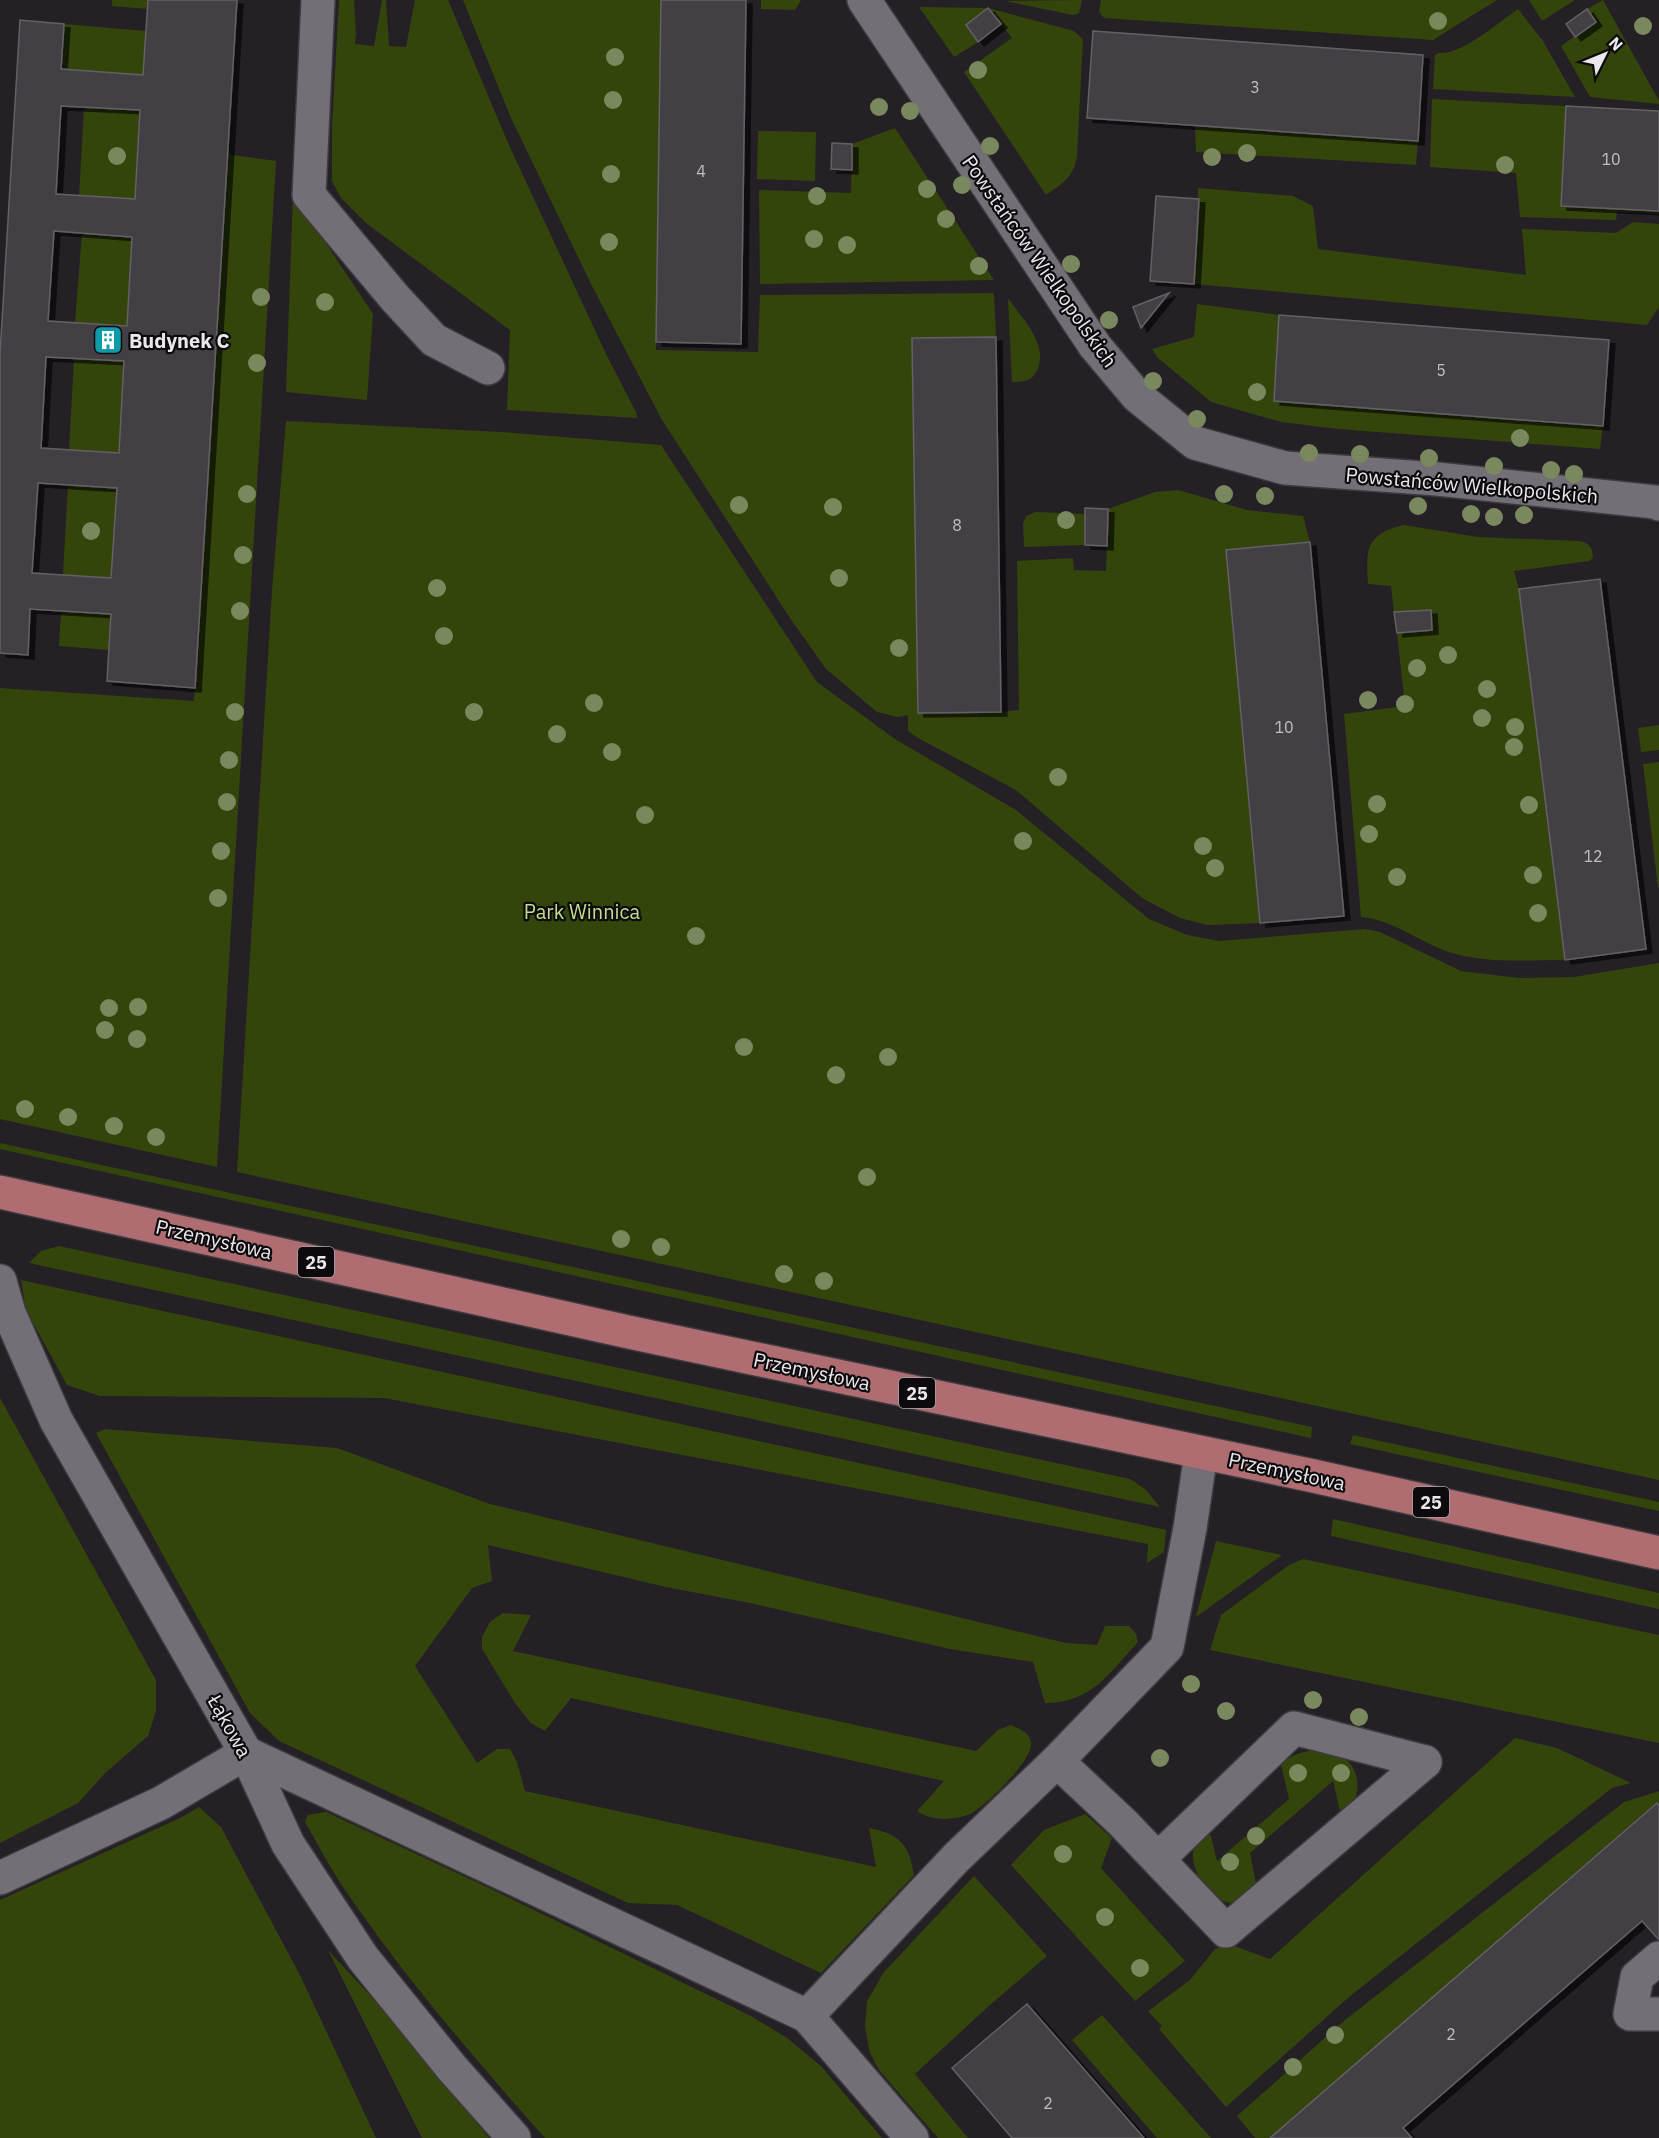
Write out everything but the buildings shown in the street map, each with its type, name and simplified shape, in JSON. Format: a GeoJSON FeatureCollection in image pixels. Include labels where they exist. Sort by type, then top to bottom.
{"type":"FeatureCollection","features":[{"type":"Feature","properties":{"kind":"main road","name":"Przemysłowa"},"geometry":{"type":"LineString","coordinates":[[0,1192],[633,1333],[1309,1474],[1659,1553]]}},
{"type":"Feature","properties":{"kind":"street"},"geometry":{"type":"LineString","coordinates":[[318,0],[309,195],[395,298],[434,340],[488,368]]}},
{"type":"Feature","properties":{"kind":"street","name":"Powstańców Wielkopolskich"},"geometry":{"type":"LineString","coordinates":[[864,0],[1095,346],[1137,396],[1195,443],[1285,468],[1658,498]]}},
{"type":"Feature","properties":{"kind":"street","name":"Łąkowa"},"geometry":{"type":"LineString","coordinates":[[0,1281],[5,1315],[56,1420],[246,1753],[288,1844],[363,1958],[452,2068],[514,2138]]}},
{"type":"Feature","properties":{"kind":"street"},"geometry":{"type":"LineString","coordinates":[[807,2016],[956,1858],[1057,1761],[1167,1647],[1202,1453]]}},
{"type":"Feature","properties":{"kind":"street"},"geometry":{"type":"LineString","coordinates":[[1057,1761],[1123,1823],[1226,1931],[1425,1762],[1293,1728],[1158,1859]]}},
{"type":"Feature","properties":{"kind":"street"},"geometry":{"type":"LineString","coordinates":[[0,1878],[161,1803],[246,1753],[807,2016],[912,2138]]}},
{"type":"Feature","properties":{"kind":"street"},"geometry":{"type":"LineString","coordinates":[[1659,1958],[1637,1977],[1630,2014],[1659,2014]]}},
{"type":"Feature","properties":{"kind":"green space"},"geometry":{"type":"Polygon","coordinates":[[[112,0],[148,0],[148,9],[112,6],[112,0]]]}},
{"type":"Feature","properties":{"kind":"green space"},"geometry":{"type":"Polygon","coordinates":[[[339,0],[354,0],[355,44],[374,46],[382,0],[386,0],[389,46],[406,47],[415,0],[448,0],[508,143],[637,418],[507,410],[510,330],[366,223],[341,198],[332,181],[332,126],[339,0]]]}},
{"type":"Feature","properties":{"kind":"green space"},"geometry":{"type":"Polygon","coordinates":[[[463,0],[661,0],[656,350],[758,352],[760,295],[994,293],[996,337],[912,339],[918,713],[1019,710],[1017,561],[1073,558],[1074,570],[1106,571],[1108,509],[1155,492],[1178,490],[1247,510],[1303,516],[1310,542],[1226,551],[1260,923],[1207,925],[1180,918],[1142,898],[1016,790],[918,738],[908,731],[908,715],[898,717],[877,712],[826,669],[790,618],[662,420],[592,286],[511,118],[463,0]]]}},
{"type":"Feature","properties":{"kind":"green space"},"geometry":{"type":"Polygon","coordinates":[[[761,0],[801,0],[795,10],[761,9],[761,0]]]}},
{"type":"Feature","properties":{"kind":"green space"},"geometry":{"type":"Polygon","coordinates":[[[1082,0],[1079,13],[1073,15],[1005,1],[1082,0]]]}},
{"type":"Feature","properties":{"kind":"green space"},"geometry":{"type":"Polygon","coordinates":[[[1101,0],[1497,0],[1433,40],[1104,18],[1099,12],[1101,0]]]}},
{"type":"Feature","properties":{"kind":"green space"},"geometry":{"type":"Polygon","coordinates":[[[1529,0],[1575,0],[1542,21],[1529,0]]]}},
{"type":"Feature","properties":{"kind":"green space"},"geometry":{"type":"Polygon","coordinates":[[[1603,0],[1659,104],[1590,97],[1561,46],[1595,22],[1587,9],[1603,0]]]}},
{"type":"Feature","properties":{"kind":"green space"},"geometry":{"type":"Polygon","coordinates":[[[919,7],[989,8],[966,25],[978,42],[954,57],[919,7]]]}},
{"type":"Feature","properties":{"kind":"green space"},"geometry":{"type":"Polygon","coordinates":[[[989,8],[1074,31],[1083,39],[1077,156],[1070,175],[1046,195],[964,72],[1012,38],[989,8]]]}},
{"type":"Feature","properties":{"kind":"green space"},"geometry":{"type":"Polygon","coordinates":[[[1518,9],[1543,41],[1575,97],[1433,89],[1435,55],[1458,49],[1469,43],[1518,9]]]}},
{"type":"Feature","properties":{"kind":"green space"},"geometry":{"type":"Polygon","coordinates":[[[64,24],[146,31],[143,75],[61,69],[64,24]]]}},
{"type":"Feature","properties":{"kind":"green space"},"geometry":{"type":"Polygon","coordinates":[[[1432,99],[1566,106],[1561,206],[1659,211],[1659,214],[1617,212],[1616,220],[1520,217],[1516,173],[1430,167],[1432,99]]]}},
{"type":"Feature","properties":{"kind":"green space"},"geometry":{"type":"Polygon","coordinates":[[[84,108],[140,110],[135,199],[79,196],[84,108]]]}},
{"type":"Feature","properties":{"kind":"green space"},"geometry":{"type":"Polygon","coordinates":[[[1195,126],[1418,141],[1416,165],[1196,152],[1195,126]]]}},
{"type":"Feature","properties":{"kind":"green space"},"geometry":{"type":"Polygon","coordinates":[[[895,128],[994,280],[760,284],[759,190],[851,193],[852,144],[895,128]]]}},
{"type":"Feature","properties":{"kind":"green space"},"geometry":{"type":"Polygon","coordinates":[[[758,131],[816,132],[815,181],[757,179],[758,131]]]}},
{"type":"Feature","properties":{"kind":"green space"},"geometry":{"type":"Polygon","coordinates":[[[226,154],[276,161],[217,1167],[0,1119],[0,688],[194,701],[226,154]]]}},
{"type":"Feature","properties":{"kind":"green space"},"geometry":{"type":"Polygon","coordinates":[[[1198,188],[1293,196],[1313,206],[1318,249],[1526,275],[1522,229],[1616,233],[1633,222],[1659,224],[1659,307],[1647,325],[1194,284],[1198,188]]]}},
{"type":"Feature","properties":{"kind":"green space"},"geometry":{"type":"Polygon","coordinates":[[[293,194],[373,314],[367,400],[286,392],[293,194]]]}},
{"type":"Feature","properties":{"kind":"green space"},"geometry":{"type":"Polygon","coordinates":[[[82,233],[132,237],[127,326],[75,323],[82,233]]]}},
{"type":"Feature","properties":{"kind":"green space"},"geometry":{"type":"Polygon","coordinates":[[[1008,298],[1032,331],[1039,350],[1038,368],[1031,378],[1025,381],[1012,382],[1008,298]]]}},
{"type":"Feature","properties":{"kind":"green space"},"geometry":{"type":"Polygon","coordinates":[[[1197,304],[1279,315],[1274,401],[1603,426],[1600,449],[1338,429],[1281,422],[1211,402],[1158,358],[1152,349],[1194,337],[1197,304]]]}},
{"type":"Feature","properties":{"kind":"green space"},"geometry":{"type":"Polygon","coordinates":[[[74,359],[124,361],[119,453],[69,450],[74,359]]]}},
{"type":"Feature","properties":{"kind":"green space","name":"Park Winnica"},"geometry":{"type":"Polygon","coordinates":[[[286,421],[501,432],[661,445],[817,682],[895,739],[1016,810],[1149,919],[1187,935],[1219,941],[1365,929],[1380,932],[1461,971],[1519,978],[1574,977],[1659,963],[1659,1480],[237,1172],[272,590],[286,421]]]}},
{"type":"Feature","properties":{"kind":"green space"},"geometry":{"type":"Polygon","coordinates":[[[68,485],[117,488],[111,578],[63,575],[68,485]]]}},
{"type":"Feature","properties":{"kind":"green space"},"geometry":{"type":"Polygon","coordinates":[[[1036,512],[1085,514],[1085,545],[1024,547],[1023,524],[1026,516],[1036,512]]]}},
{"type":"Feature","properties":{"kind":"green space"},"geometry":{"type":"Polygon","coordinates":[[[1404,525],[1478,537],[1579,541],[1588,544],[1591,548],[1593,558],[1589,561],[1514,571],[1519,589],[1565,960],[1505,960],[1460,955],[1435,947],[1384,922],[1361,917],[1344,714],[1405,706],[1397,633],[1432,630],[1430,610],[1394,612],[1391,586],[1368,584],[1367,562],[1371,545],[1382,533],[1404,525]]]}},
{"type":"Feature","properties":{"kind":"green space"},"geometry":{"type":"Polygon","coordinates":[[[61,611],[111,614],[109,650],[59,646],[61,611]]]}},
{"type":"Feature","properties":{"kind":"green space"},"geometry":{"type":"Polygon","coordinates":[[[1659,725],[1659,750],[1641,752],[1638,728],[1659,725]]]}},
{"type":"Feature","properties":{"kind":"green space"},"geometry":{"type":"Polygon","coordinates":[[[1659,762],[1659,887],[1658,887],[1643,764],[1659,762]]]}},
{"type":"Feature","properties":{"kind":"green space"},"geometry":{"type":"Polygon","coordinates":[[[0,1143],[1312,1427],[1311,1438],[0,1149],[0,1143]]]}},
{"type":"Feature","properties":{"kind":"green space"},"geometry":{"type":"Polygon","coordinates":[[[59,1246],[1130,1479],[1145,1489],[1160,1507],[29,1263],[41,1251],[59,1246]]]}},
{"type":"Feature","properties":{"kind":"green space"},"geometry":{"type":"Polygon","coordinates":[[[21,1280],[1166,1530],[1164,1552],[1147,1563],[1148,1544],[384,1398],[100,1396],[67,1385],[26,1310],[21,1280]]]}},
{"type":"Feature","properties":{"kind":"green space"},"geometry":{"type":"Polygon","coordinates":[[[0,1398],[156,1680],[156,1711],[148,1736],[105,1773],[78,1803],[0,1843],[0,1398]]]}},
{"type":"Feature","properties":{"kind":"green space"},"geometry":{"type":"Polygon","coordinates":[[[105,1429],[337,1448],[490,1504],[1066,1643],[1097,1645],[1105,1626],[1129,1626],[1136,1634],[1138,1642],[1108,1675],[1087,1692],[1061,1702],[1045,1703],[1033,1662],[950,1649],[750,1603],[666,1587],[488,1545],[492,1581],[472,1588],[415,1666],[477,1763],[497,1749],[510,1749],[517,1762],[525,1791],[876,1867],[869,1828],[896,1837],[906,1848],[914,1875],[821,1973],[677,1905],[628,1903],[279,1741],[250,1713],[96,1433],[105,1429]]]}},
{"type":"Feature","properties":{"kind":"green space"},"geometry":{"type":"Polygon","coordinates":[[[1353,1435],[1659,1502],[1659,1511],[1350,1444],[1353,1435]]]}},
{"type":"Feature","properties":{"kind":"green space"},"geometry":{"type":"Polygon","coordinates":[[[1333,1519],[1659,1593],[1659,1609],[1331,1536],[1333,1519]]]}},
{"type":"Feature","properties":{"kind":"green space"},"geometry":{"type":"Polygon","coordinates":[[[1216,1541],[1282,1555],[1196,1617],[1216,1541]]]}},
{"type":"Feature","properties":{"kind":"green space"},"geometry":{"type":"Polygon","coordinates":[[[1303,1559],[1659,1635],[1659,1743],[1210,1650],[1221,1615],[1289,1565],[1303,1559]]]}},
{"type":"Feature","properties":{"kind":"green space"},"geometry":{"type":"Polygon","coordinates":[[[503,1613],[531,1615],[513,1651],[976,1751],[998,1730],[1011,1725],[1028,1736],[1031,1742],[1030,1749],[1007,1782],[977,1810],[963,1816],[942,1819],[929,1817],[917,1811],[944,1781],[571,1698],[545,1731],[531,1723],[515,1703],[482,1649],[482,1637],[490,1622],[503,1613]]]}},
{"type":"Feature","properties":{"kind":"green space"},"geometry":{"type":"Polygon","coordinates":[[[1515,1738],[1557,1748],[1631,1783],[1612,1788],[1349,1997],[1226,2107],[1159,2029],[1162,2026],[1148,2011],[1190,1980],[1215,1949],[1234,1946],[1270,1959],[1515,1738]]]}},
{"type":"Feature","properties":{"kind":"green space"},"geometry":{"type":"Polygon","coordinates":[[[1318,1750],[1342,1757],[1352,1766],[1357,1778],[1357,1792],[1352,1805],[1341,1815],[1333,1781],[1250,1853],[1257,1889],[1237,1902],[1228,1903],[1219,1899],[1204,1885],[1198,1875],[1193,1856],[1196,1842],[1209,1829],[1217,1861],[1289,1799],[1281,1765],[1298,1754],[1318,1750]]]}},
{"type":"Feature","properties":{"kind":"green space"},"geometry":{"type":"Polygon","coordinates":[[[1659,1791],[1659,1806],[1656,1803],[1270,2138],[1255,2138],[1237,2116],[1345,2020],[1624,1802],[1659,1791]]]}},
{"type":"Feature","properties":{"kind":"green space"},"geometry":{"type":"Polygon","coordinates":[[[199,1807],[221,1827],[301,1977],[376,2138],[0,2138],[0,1900],[180,1818],[199,1807]]]}},
{"type":"Feature","properties":{"kind":"green space"},"geometry":{"type":"Polygon","coordinates":[[[326,1812],[489,1888],[751,2016],[787,2038],[821,2066],[882,2138],[545,2138],[437,2013],[362,1915],[339,1881],[305,1822],[308,1815],[326,1812]]]}},
{"type":"Feature","properties":{"kind":"green space"},"geometry":{"type":"Polygon","coordinates":[[[1085,1814],[1112,1838],[1101,1868],[1185,1961],[1135,2001],[1011,1865],[1044,1830],[1085,1814]]]}},
{"type":"Feature","properties":{"kind":"green space"},"geometry":{"type":"Polygon","coordinates":[[[974,1876],[1047,1956],[915,2074],[968,2138],[938,2138],[879,2070],[870,2053],[865,2027],[867,2001],[884,1972],[974,1876]]]}},
{"type":"Feature","properties":{"kind":"green space"},"geometry":{"type":"Polygon","coordinates":[[[328,1950],[391,2018],[489,2138],[422,2138],[328,1950]]]}},
{"type":"Feature","properties":{"kind":"green space"},"geometry":{"type":"Polygon","coordinates":[[[1102,2015],[1211,2138],[1157,2138],[1072,2040],[1102,2015]]]}},
{"type":"Feature","properties":{"kind":"place","name":"Budynek C"},"geometry":{"type":"Point","coordinates":[108,340]}}]}
